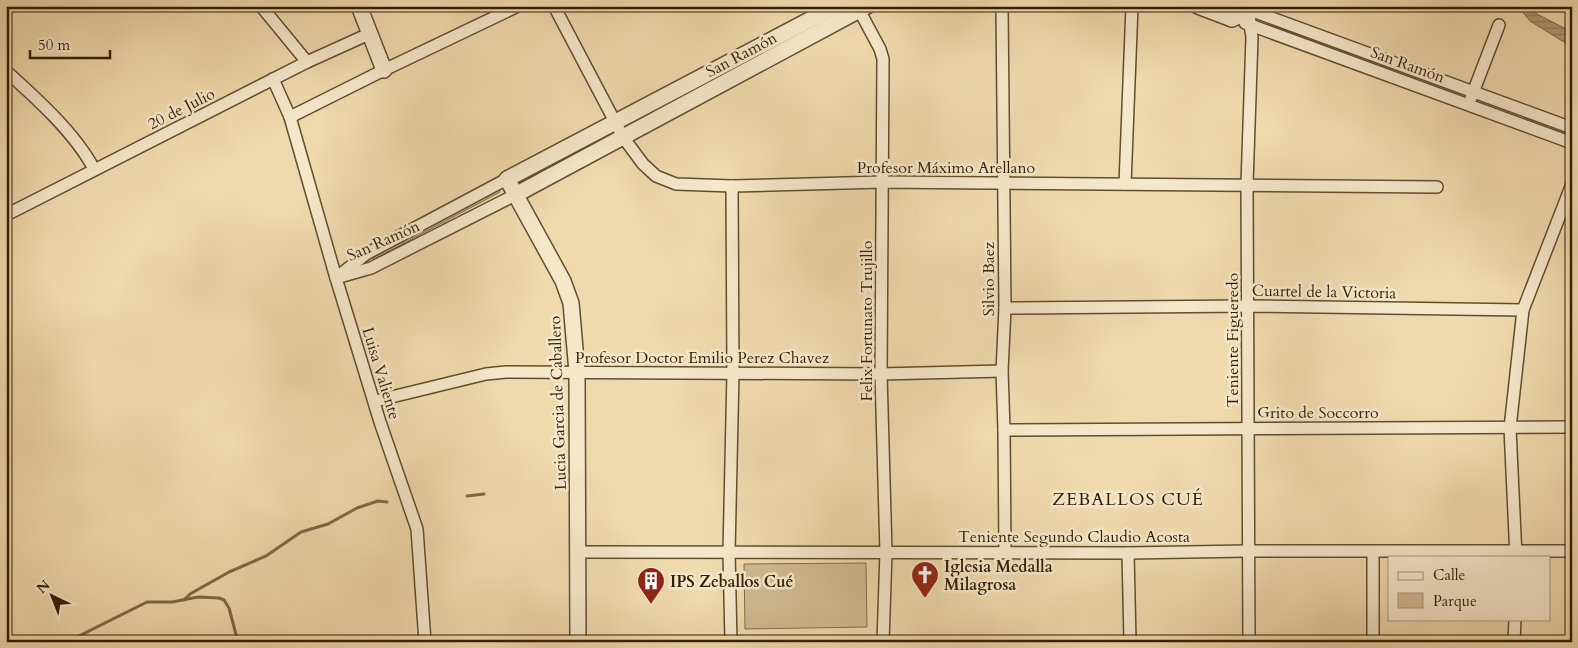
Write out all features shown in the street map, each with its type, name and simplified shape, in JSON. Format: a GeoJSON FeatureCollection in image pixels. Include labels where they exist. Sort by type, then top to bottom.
{"type":"FeatureCollection","features":[{"type":"Feature","properties":{"kind":"street"},"geometry":{"type":"LineString","coordinates":[[261,6],[307,62]]}},
{"type":"Feature","properties":{"kind":"street"},"geometry":{"type":"LineString","coordinates":[[359,6],[384,70]]}},
{"type":"Feature","properties":{"kind":"street"},"geometry":{"type":"LineString","coordinates":[[290,117],[518,6]]}},
{"type":"Feature","properties":{"kind":"street","name":"Profesor Máximo Arellano"},"geometry":{"type":"LineString","coordinates":[[554,6],[623,136],[643,164],[656,176],[676,184],[732,186],[882,182],[1437,187]]}},
{"type":"Feature","properties":{"kind":"street","name":"San Ramón"},"geometry":{"type":"LineString","coordinates":[[336,278],[366,254],[836,6]]}},
{"type":"Feature","properties":{"kind":"street","name":"Silvio Baez"},"geometry":{"type":"LineString","coordinates":[[1002,6],[1005,308],[1002,371],[1004,552]]}},
{"type":"Feature","properties":{"kind":"street"},"geometry":{"type":"LineString","coordinates":[[1125,184],[1132,6]]}},
{"type":"Feature","properties":{"kind":"street"},"geometry":{"type":"LineString","coordinates":[[1198,6],[1232,19],[1254,15]]}},
{"type":"Feature","properties":{"kind":"street","name":"San Ramón"},"geometry":{"type":"LineString","coordinates":[[336,278],[370,268],[515,195],[861,8]]}},
{"type":"Feature","properties":{"kind":"street","name":"Felix Fortunato Trujillo"},"geometry":{"type":"LineString","coordinates":[[861,8],[883,59],[882,374],[886,552],[883,642]]}},
{"type":"Feature","properties":{"kind":"street","name":"San Ramón"},"geometry":{"type":"LineString","coordinates":[[1254,15],[1572,128]]}},
{"type":"Feature","properties":{"kind":"street","name":"San Ramón"},"geometry":{"type":"LineString","coordinates":[[1254,15],[1468,105],[1572,143]]}},
{"type":"Feature","properties":{"kind":"street","name":"Teniente Figueredo"},"geometry":{"type":"LineString","coordinates":[[1249,642],[1247,184],[1254,15]]}},
{"type":"Feature","properties":{"kind":"street"},"geometry":{"type":"LineString","coordinates":[[1468,105],[1498,25]]}},
{"type":"Feature","properties":{"kind":"street","name":"20 de Julio"},"geometry":{"type":"LineString","coordinates":[[6,215],[307,62],[371,34]]}},
{"type":"Feature","properties":{"kind":"street"},"geometry":{"type":"LineString","coordinates":[[6,71],[63,127],[94,169]]}},
{"type":"Feature","properties":{"kind":"street","name":"Luisa Valiente"},"geometry":{"type":"LineString","coordinates":[[274,79],[290,117],[380,422],[416,529],[425,642]]}},
{"type":"Feature","properties":{"kind":"street","name":"Lucia Garcia de Caballero"},"geometry":{"type":"LineString","coordinates":[[507,178],[562,281],[571,303],[577,372],[578,642]]}},
{"type":"Feature","properties":{"kind":"street"},"geometry":{"type":"LineString","coordinates":[[1516,554],[1510,428],[1523,310],[1572,184]]}},
{"type":"Feature","properties":{"kind":"street"},"geometry":{"type":"LineString","coordinates":[[731,642],[729,552],[733,373],[732,186]]}},
{"type":"Feature","properties":{"kind":"street","name":"Cuartel de la Victoria"},"geometry":{"type":"LineString","coordinates":[[1005,308],[1247,306],[1523,310]]}},
{"type":"Feature","properties":{"kind":"street","name":"Profesor Doctor Emilio Perez Chavez"},"geometry":{"type":"LineString","coordinates":[[375,401],[486,374],[506,372],[882,374],[1002,371]]}},
{"type":"Feature","properties":{"kind":"street","name":"Grito de Soccorro"},"geometry":{"type":"LineString","coordinates":[[1004,430],[1572,427]]}},
{"type":"Feature","properties":{"kind":"street","name":"Teniente Segundo Claudio Acosta"},"geometry":{"type":"LineString","coordinates":[[577,552],[1128,553],[1248,551],[1516,554],[1572,551]]}},
{"type":"Feature","properties":{"kind":"street"},"geometry":{"type":"LineString","coordinates":[[1373,552],[1374,642]]}},
{"type":"Feature","properties":{"kind":"street"},"geometry":{"type":"LineString","coordinates":[[1128,553],[1130,642]]}},
{"type":"Feature","properties":{"kind":"street"},"geometry":{"type":"LineString","coordinates":[[1514,642],[1515,620]]}},
{"type":"Feature","properties":{"kind":"green space"},"geometry":{"type":"Polygon","coordinates":[[[1272,23],[1463,95],[1461,96],[1271,26],[1270,24],[1272,23]]]}},
{"type":"Feature","properties":{"kind":"green space"},"geometry":{"type":"Polygon","coordinates":[[[1480,99],[1572,133],[1572,141],[1475,102],[1480,99]]]}},
{"type":"Feature","properties":{"kind":"green space"},"geometry":{"type":"Polygon","coordinates":[[[499,189],[500,192],[374,259],[372,258],[499,189]]]}},
{"type":"Feature","properties":{"kind":"green space"},"geometry":{"type":"Polygon","coordinates":[[[866,563],[867,627],[745,629],[744,564],[866,563]]]}},
{"type":"Feature","properties":{"kind":"shaded area"},"geometry":{"type":"Polygon","coordinates":[[[1518,6],[1530,6],[1535,13],[1572,32],[1572,47],[1530,21],[1518,6]]]}},
{"type":"Feature","properties":{"kind":"waterway"},"geometry":{"type":"LineString","coordinates":[[467,496],[484,494]]}},
{"type":"Feature","properties":{"kind":"waterway"},"geometry":{"type":"LineString","coordinates":[[184,600],[190,594],[229,572],[266,556],[301,532],[328,524],[357,508],[378,501],[387,502]]}},
{"type":"Feature","properties":{"kind":"waterway"},"geometry":{"type":"LineString","coordinates":[[67,642],[147,602],[172,602],[198,597],[224,600],[229,608],[238,642]]}},
{"type":"Feature","properties":{"kind":"place","name":"Iglesia Medalla Milagrosa"},"geometry":{"type":"Point","coordinates":[925,599]}},
{"type":"Feature","properties":{"kind":"place","name":"IPS Zeballos Cué"},"geometry":{"type":"Point","coordinates":[651,605]}},
{"type":"Feature","properties":{"kind":"district","name":"ZEBALLOS CUÉ"},"geometry":{"type":"Point","coordinates":[1128,499]}}]}
